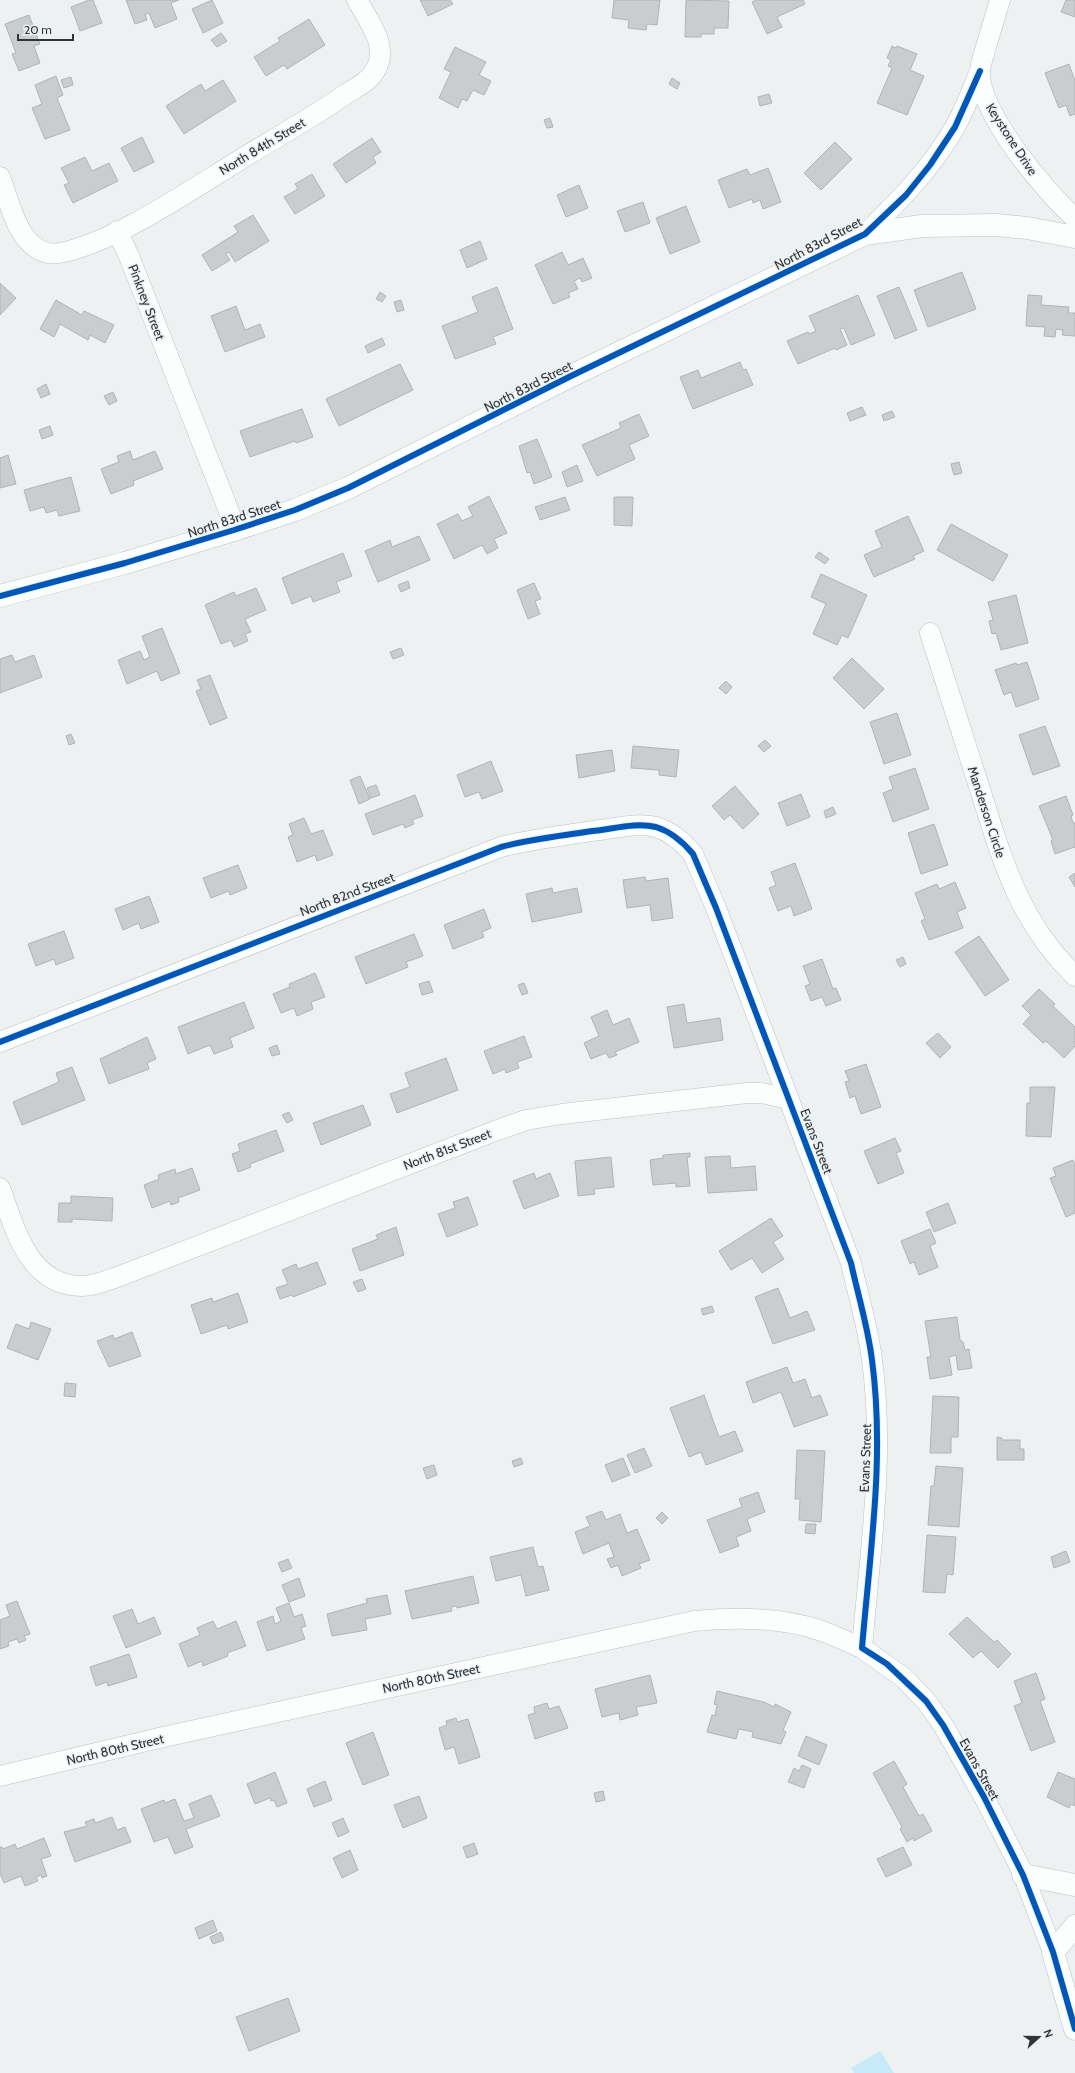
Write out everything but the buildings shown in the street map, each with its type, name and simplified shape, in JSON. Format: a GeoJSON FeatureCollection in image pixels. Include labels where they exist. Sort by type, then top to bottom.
{"type":"FeatureCollection","features":[{"type":"Feature","properties":{"kind":"street","name":"North 84th Street"},"geometry":{"type":"LineString","coordinates":[[117,232],[135,223],[316,114],[369,78],[377,69],[380,57],[379,40],[357,0]]}},
{"type":"Feature","properties":{"kind":"street","name":"Keystone Drive"},"geometry":{"type":"LineString","coordinates":[[1000,0],[980,71],[985,98],[1002,128],[1036,177],[1075,218]]}},
{"type":"Feature","properties":{"kind":"street","name":"North 83rd Street"},"geometry":{"type":"LineString","coordinates":[[0,596],[125,564],[295,510],[348,488],[571,376],[865,234],[906,195],[930,165],[955,127],[980,71]]}},
{"type":"Feature","properties":{"kind":"street"},"geometry":{"type":"LineString","coordinates":[[0,177],[20,229],[26,239],[36,248],[47,253],[66,253],[117,232]]}},
{"type":"Feature","properties":{"kind":"street","name":"North 83rd Street"},"geometry":{"type":"LineString","coordinates":[[865,234],[922,226],[997,225],[1028,228],[1075,237]]}},
{"type":"Feature","properties":{"kind":"street","name":"Pinkney Street"},"geometry":{"type":"LineString","coordinates":[[117,232],[132,264],[230,514],[234,530]]}},
{"type":"Feature","properties":{"kind":"street","name":"Manderson Circle"},"geometry":{"type":"LineString","coordinates":[[930,633],[1012,884],[1039,936],[1075,976]]}},
{"type":"Feature","properties":{"kind":"street","name":"North 82nd Street"},"geometry":{"type":"LineString","coordinates":[[6,1039],[502,847],[522,841],[632,826],[648,826],[672,834],[693,854]]}},
{"type":"Feature","properties":{"kind":"street","name":"Evans Street"},"geometry":{"type":"LineString","coordinates":[[693,854],[716,908],[851,1263],[864,1313],[872,1360],[877,1408],[877,1466],[862,1648],[893,1669],[926,1701],[943,1725],[984,1797],[1023,1875],[1053,1952],[1075,2029]]}},
{"type":"Feature","properties":{"kind":"street","name":"North 81st Street"},"geometry":{"type":"LineString","coordinates":[[0,1188],[28,1257],[38,1269],[54,1280],[70,1285],[82,1286],[95,1284],[120,1276],[526,1120],[562,1114],[747,1093],[762,1093],[789,1099]]}},
{"type":"Feature","properties":{"kind":"street","name":"North 80th Street"},"geometry":{"type":"LineString","coordinates":[[0,1776],[164,1737],[694,1621],[740,1618],[784,1623],[819,1630],[862,1648]]}},
{"type":"Feature","properties":{"kind":"street"},"geometry":{"type":"LineString","coordinates":[[1023,1875],[1075,1885]]}},
{"type":"Feature","properties":{"kind":"street"},"geometry":{"type":"LineString","coordinates":[[1053,1952],[1075,1926]]}},
{"type":"Feature","properties":{"kind":"shaded area"},"geometry":{"type":"Polygon","coordinates":[[[880,2051],[894,2073],[854,2073],[851,2068],[880,2051]]]}},
{"type":"Feature","properties":{"kind":"cycle path"},"geometry":{"type":"LineString","coordinates":[[0,596],[125,563],[234,530],[295,510],[348,488],[571,376],[865,234],[906,195],[930,165],[955,127],[980,71]]}},
{"type":"Feature","properties":{"kind":"cycle path"},"geometry":{"type":"LineString","coordinates":[[0,1042],[501,847],[546,838],[624,826],[641,825],[662,829],[681,842],[693,854],[716,908],[851,1263],[865,1323],[872,1360],[876,1396],[877,1468],[862,1648],[887,1664],[926,1701],[943,1725],[984,1797],[1023,1875],[1053,1952],[1075,2029]]}}]}
